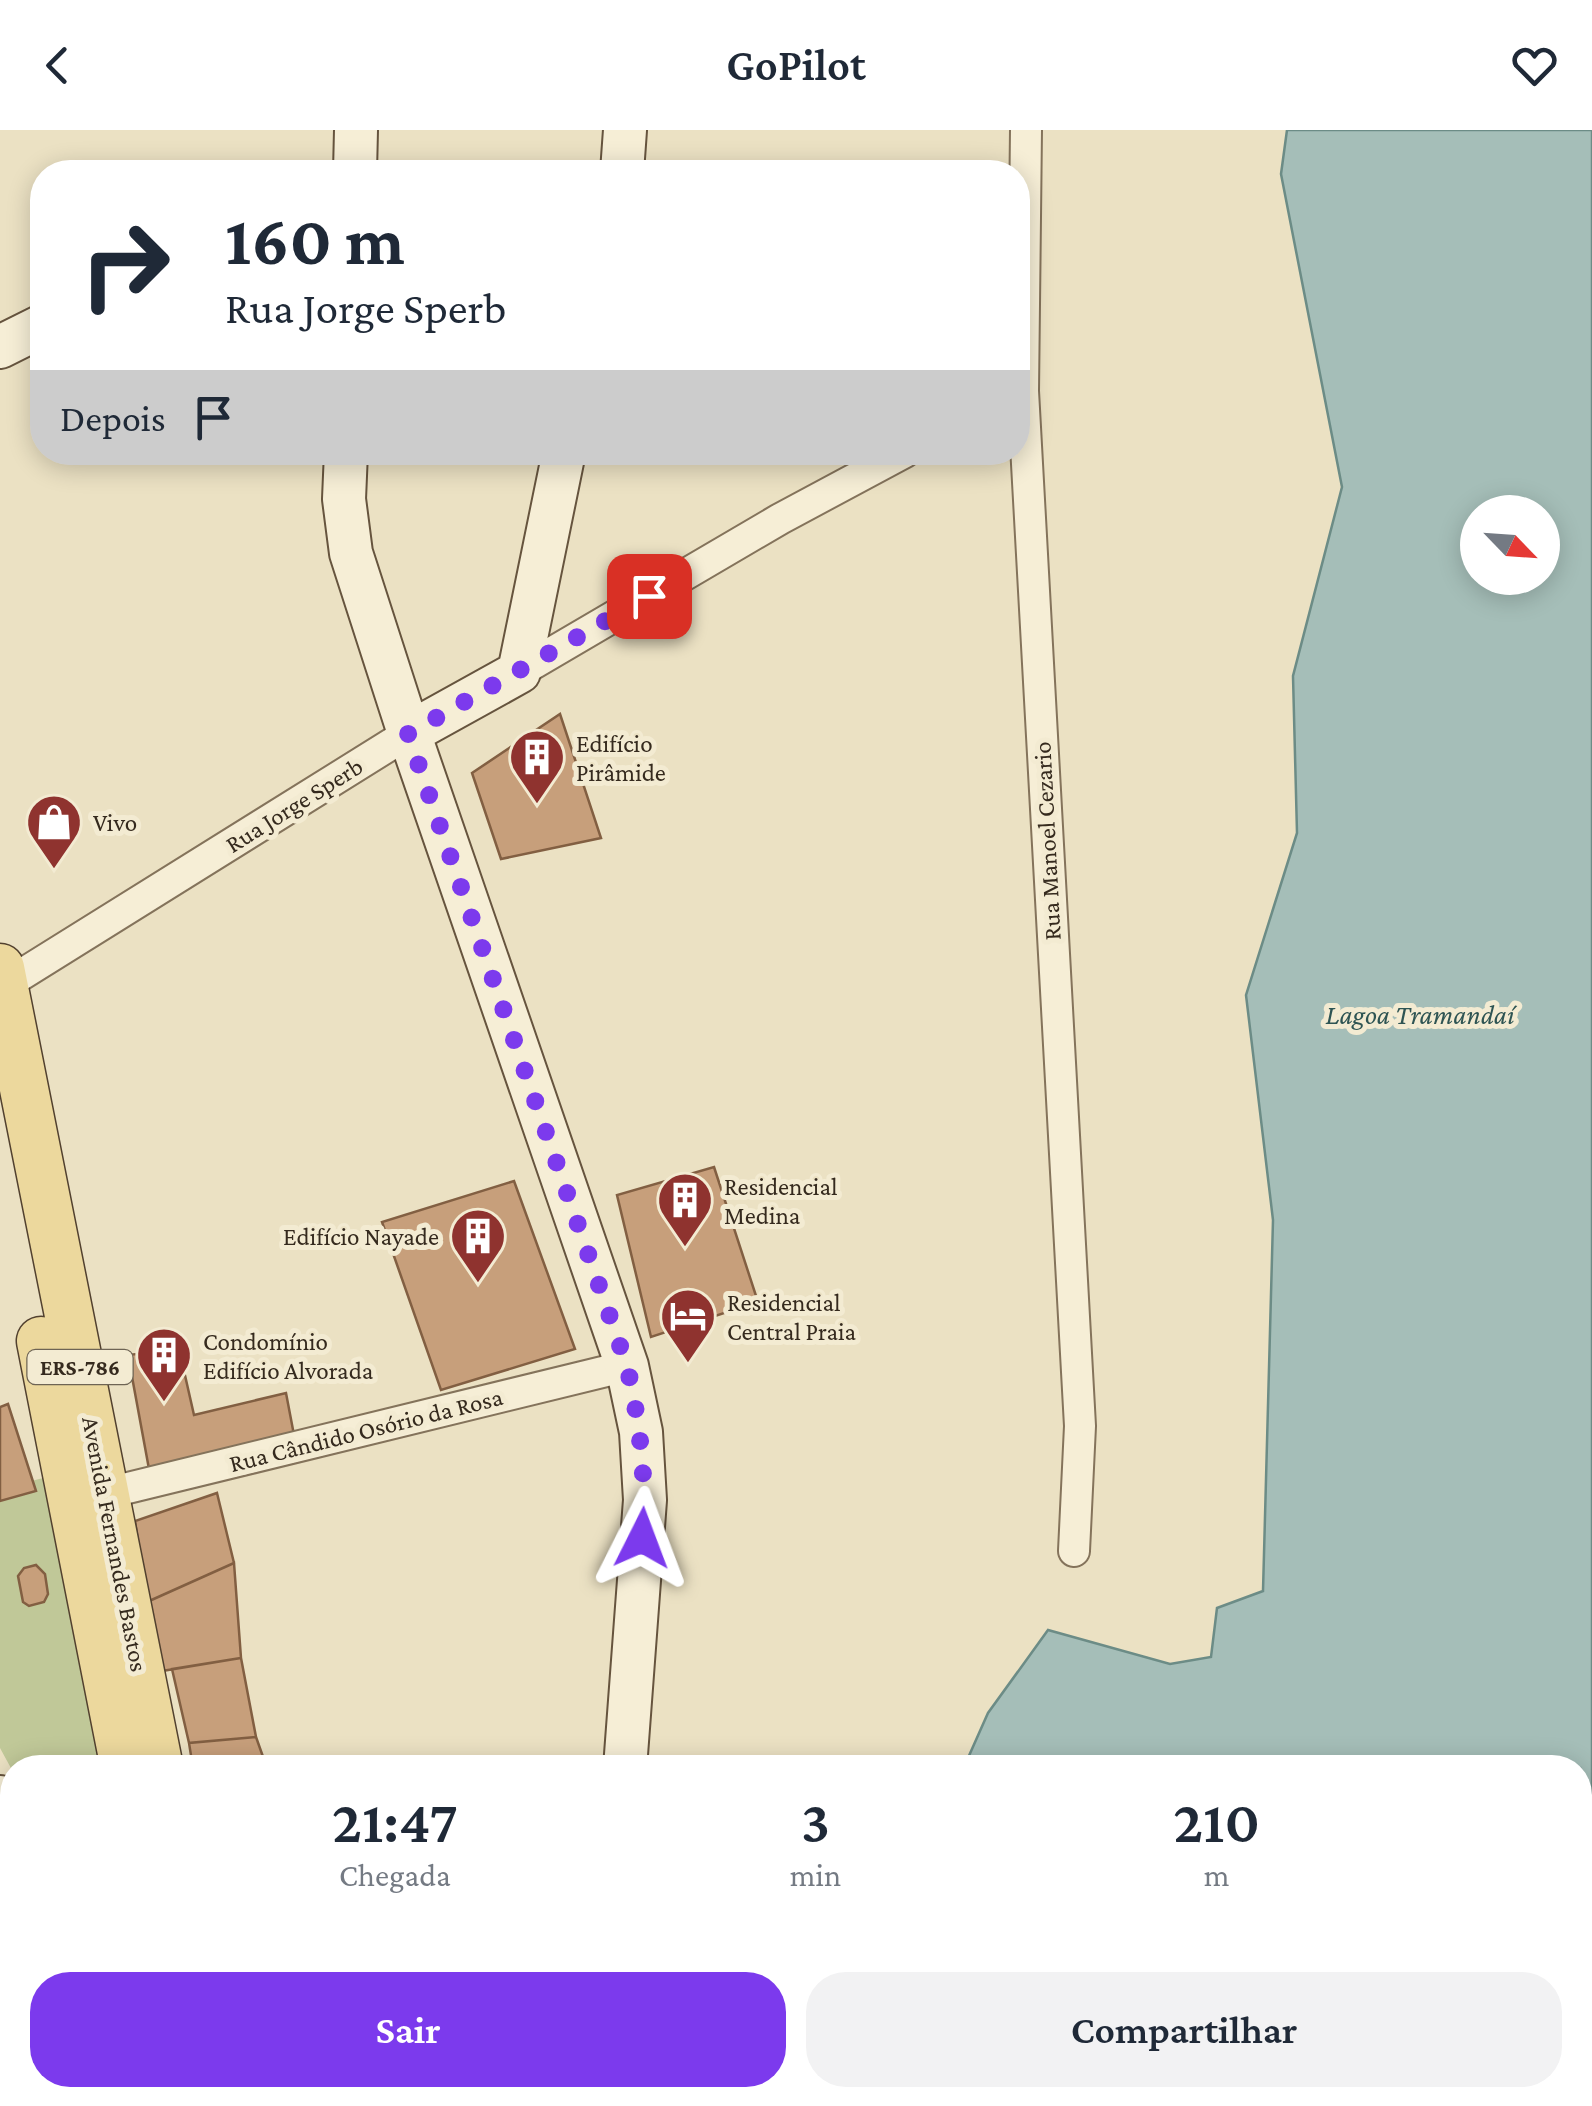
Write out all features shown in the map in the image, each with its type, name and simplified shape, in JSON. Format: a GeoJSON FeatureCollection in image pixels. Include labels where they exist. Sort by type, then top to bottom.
{"type":"FeatureCollection","features":[{"type":"Feature","properties":{"kind":"main road","name":"Avenida Fernandes Bastos"},"geometry":{"type":"LineString","coordinates":[[1,980],[89,1498],[122,1753]]}},
{"type":"Feature","properties":{"kind":"main road","name":"Avenida Fernandes Bastos"},"geometry":{"type":"LineString","coordinates":[[0,1131],[156,1755]]}},
{"type":"Feature","properties":{"kind":"street"},"geometry":{"type":"LineString","coordinates":[[355,160],[356,130]]}},
{"type":"Feature","properties":{"kind":"street"},"geometry":{"type":"LineString","coordinates":[[623,160],[625,130]]}},
{"type":"Feature","properties":{"kind":"street","name":"Rua Manoel Cezario"},"geometry":{"type":"LineString","coordinates":[[1025,160],[1026,130]]}},
{"type":"Feature","properties":{"kind":"street"},"geometry":{"type":"LineString","coordinates":[[0,347],[30,332]]}},
{"type":"Feature","properties":{"kind":"street"},"geometry":{"type":"LineString","coordinates":[[345,465],[344,500],[351,553],[408,734],[627,1366],[642,1432],[645,1500],[626,1755]]}},
{"type":"Feature","properties":{"kind":"street"},"geometry":{"type":"LineString","coordinates":[[519,672],[561,465]]}},
{"type":"Feature","properties":{"kind":"street","name":"Rua Jorge Sperb"},"geometry":{"type":"LineString","coordinates":[[1,980],[408,734],[780,519],[882,465]]}},
{"type":"Feature","properties":{"kind":"street","name":"Rua Manoel Cezario"},"geometry":{"type":"LineString","coordinates":[[1024,465],[1080,1426],[1074,1551]]}},
{"type":"Feature","properties":{"kind":"street","name":"Rua Cândido Osório da Rosa"},"geometry":{"type":"LineString","coordinates":[[89,1498],[627,1366]]}},
{"type":"Feature","properties":{"kind":"green space"},"geometry":{"type":"Polygon","coordinates":[[[47,1477],[97,1755],[4,1755],[0,1748],[0,1489],[47,1477]]]}},
{"type":"Feature","properties":{"kind":"water","name":"Lagoa Tramandaí"},"geometry":{"type":"Polygon","coordinates":[[[1287,130],[1592,130],[1592,1755],[969,1755],[988,1713],[1048,1630],[1170,1664],[1211,1657],[1217,1608],[1263,1591],[1273,1220],[1246,995],[1297,833],[1293,676],[1342,487],[1281,174],[1287,130]]]}},
{"type":"Feature","properties":{"kind":"building","name":"Edifício Pirâmide"},"geometry":{"type":"Polygon","coordinates":[[[560,714],[601,838],[501,859],[472,773],[560,714]]]}},
{"type":"Feature","properties":{"kind":"building","name":"Residencial Medina"},"geometry":{"type":"Polygon","coordinates":[[[714,1167],[758,1302],[651,1337],[617,1195],[714,1167]]]}},
{"type":"Feature","properties":{"kind":"building","name":"Edifício Nayade"},"geometry":{"type":"Polygon","coordinates":[[[514,1181],[575,1349],[441,1390],[382,1222],[514,1181]]]}},
{"type":"Feature","properties":{"kind":"building","name":"Condomínio Edifício Alvorada"},"geometry":{"type":"Polygon","coordinates":[[[179,1349],[194,1415],[286,1393],[294,1435],[149,1469],[128,1355],[179,1349]]]}},
{"type":"Feature","properties":{"kind":"building"},"geometry":{"type":"Polygon","coordinates":[[[8,1404],[36,1491],[0,1501],[0,1407],[8,1404]]]}},
{"type":"Feature","properties":{"kind":"building"},"geometry":{"type":"Polygon","coordinates":[[[217,1493],[234,1563],[147,1602],[135,1521],[217,1493]]]}},
{"type":"Feature","properties":{"kind":"building"},"geometry":{"type":"Polygon","coordinates":[[[234,1563],[241,1658],[156,1672],[147,1602],[234,1563]]]}},
{"type":"Feature","properties":{"kind":"building"},"geometry":{"type":"Polygon","coordinates":[[[36,1565],[45,1574],[48,1594],[44,1602],[29,1606],[23,1602],[18,1576],[24,1568],[36,1565]]]}},
{"type":"Feature","properties":{"kind":"building"},"geometry":{"type":"Polygon","coordinates":[[[241,1658],[256,1737],[189,1743],[172,1669],[241,1658]]]}},
{"type":"Feature","properties":{"kind":"building"},"geometry":{"type":"Polygon","coordinates":[[[256,1737],[262,1755],[191,1755],[189,1743],[256,1737]]]}},
{"type":"Feature","properties":{"kind":"place","name":"Edifício Pirâmide"},"geometry":{"type":"Point","coordinates":[537,806]}},
{"type":"Feature","properties":{"kind":"place","name":"Vivo"},"geometry":{"type":"Point","coordinates":[54,871]}},
{"type":"Feature","properties":{"kind":"place","name":"Residencial Medina"},"geometry":{"type":"Point","coordinates":[685,1249]}},
{"type":"Feature","properties":{"kind":"place","name":"Edifício Nayade"},"geometry":{"type":"Point","coordinates":[478,1285]}},
{"type":"Feature","properties":{"kind":"place","name":"Residencial Central Praia"},"geometry":{"type":"Point","coordinates":[688,1365]}},
{"type":"Feature","properties":{"kind":"place","name":"Condomínio Edifício Alvorada"},"geometry":{"type":"Point","coordinates":[164,1404]}},
{"type":"Feature","properties":{"kind":"route"},"geometry":{"type":"LineString","coordinates":[[642,1538],[642,1432],[627,1366],[408,734],[649,596]]}}]}
